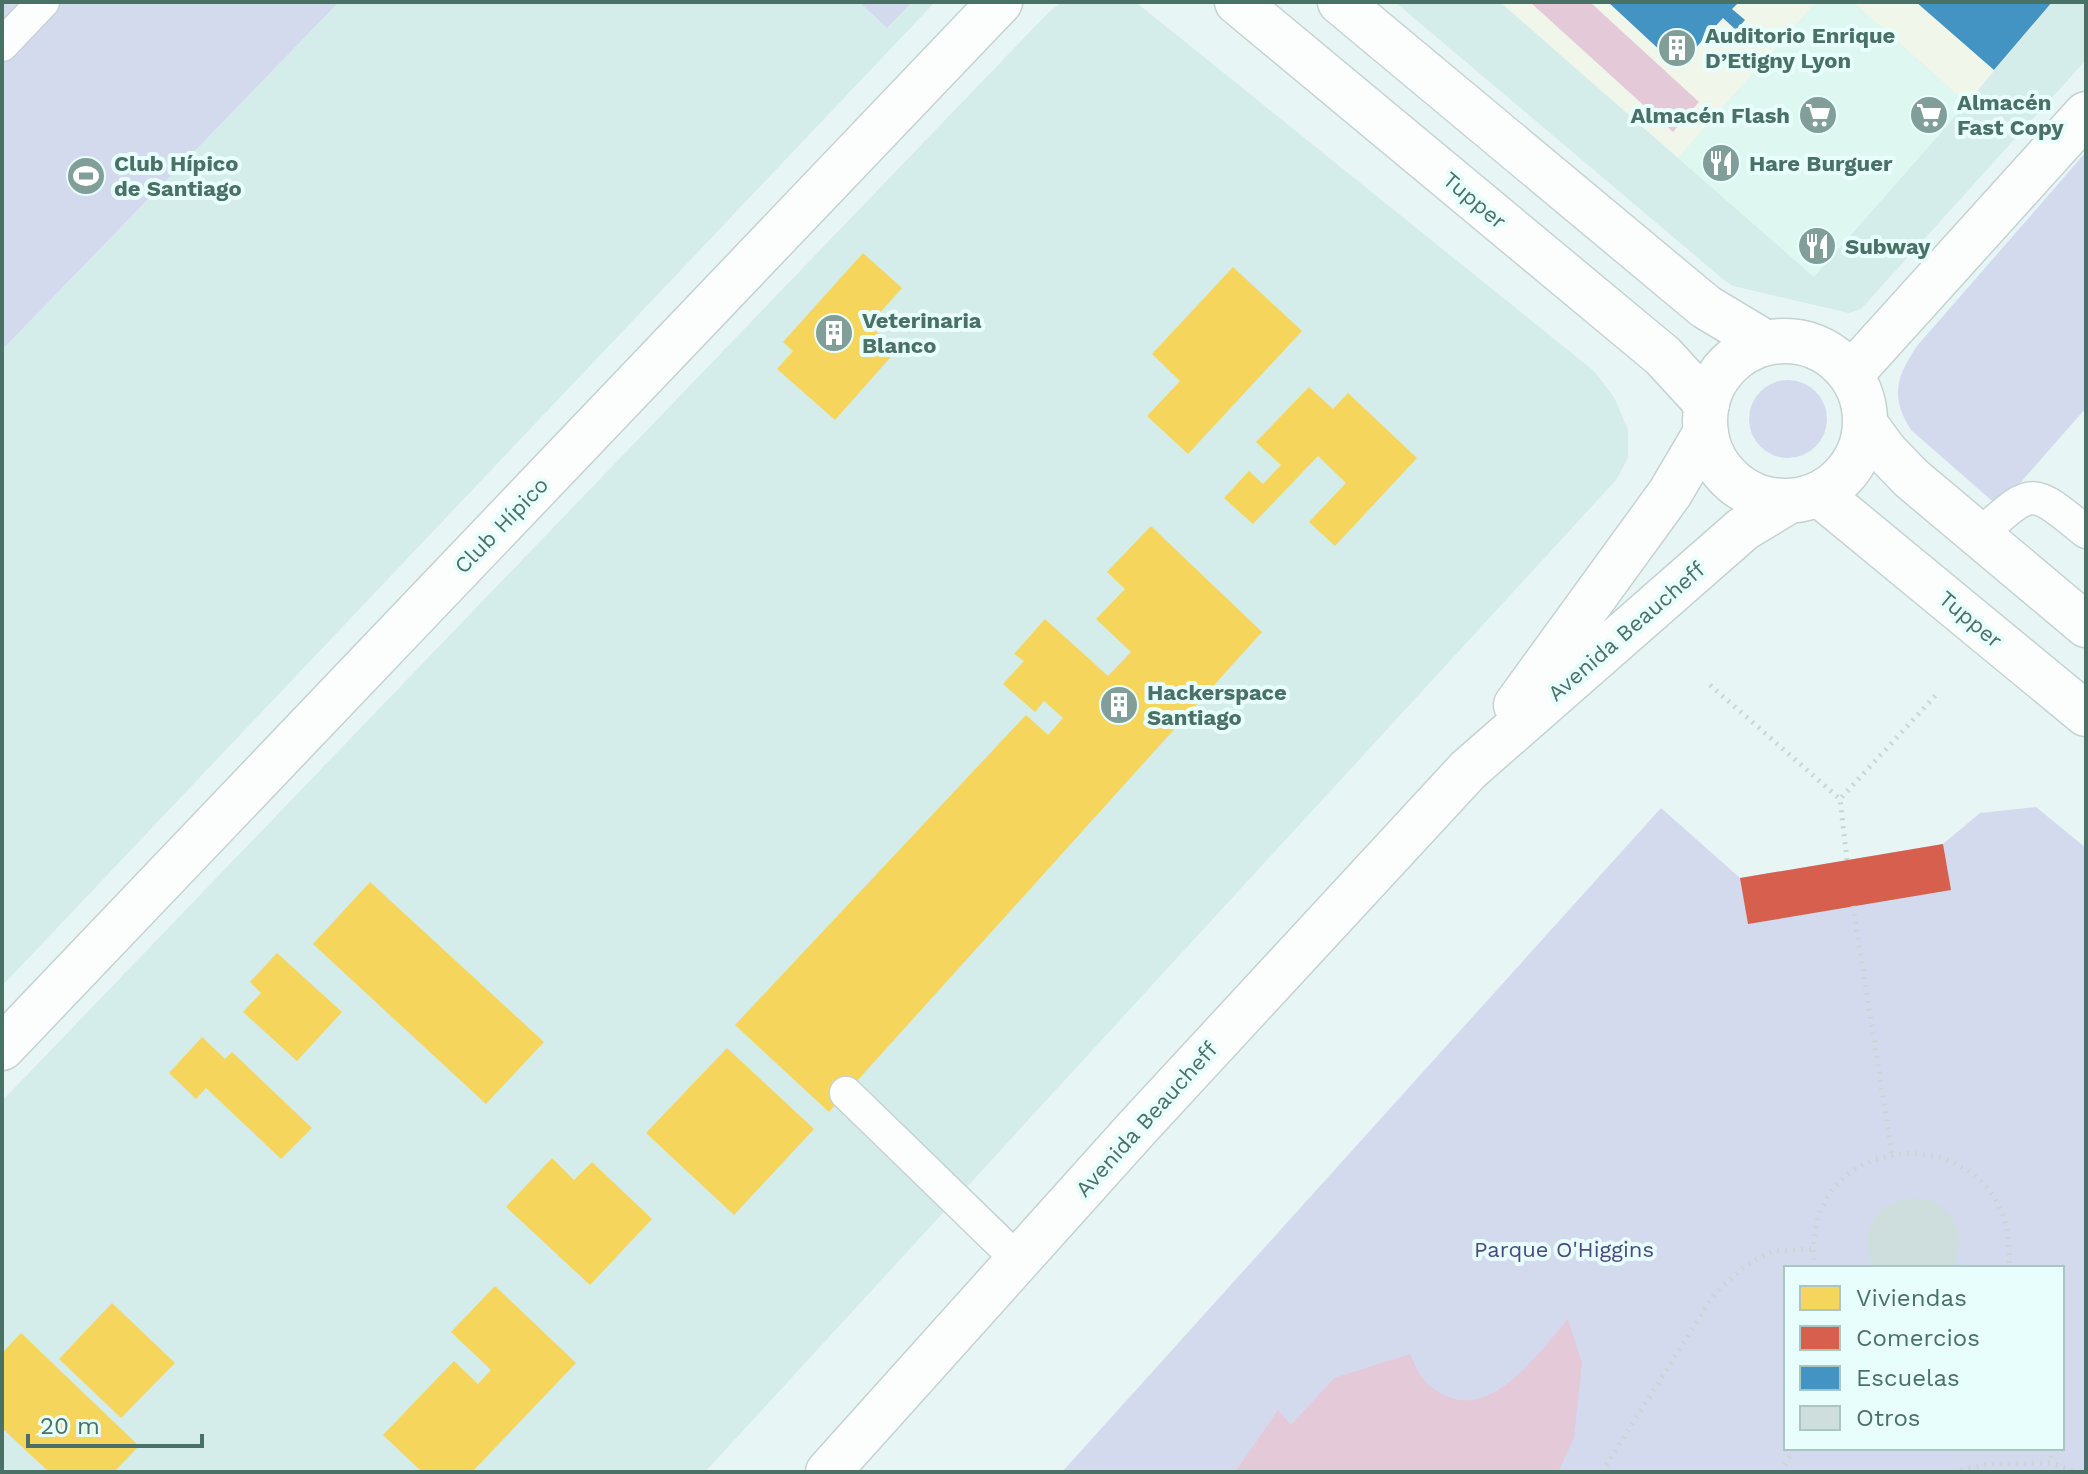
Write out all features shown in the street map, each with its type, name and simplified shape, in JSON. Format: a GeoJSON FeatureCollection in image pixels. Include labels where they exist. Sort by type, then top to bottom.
{"type":"FeatureCollection","features":[{"type":"Feature","properties":{"kind":"main road","name":"Club Hípico"},"geometry":{"type":"LineString","coordinates":[[2,1048],[1000,2]]}},
{"type":"Feature","properties":{"kind":"main road","name":"Tupper"},"geometry":{"type":"LineString","coordinates":[[1237,2],[1663,356],[1706,418]]}},
{"type":"Feature","properties":{"kind":"main road"},"geometry":{"type":"LineString","coordinates":[[1340,2],[1706,307],[1766,343]]}},
{"type":"Feature","properties":{"kind":"main road"},"geometry":{"type":"LineString","coordinates":[[1851,374],[2086,114]]}},
{"type":"Feature","properties":{"kind":"main road"},"geometry":{"type":"LineString","coordinates":[[1790,341],[1813,346],[1834,358],[1851,374],[1864,407],[1866,425],[1862,446],[1852,465],[1837,482],[1804,498],[1760,497],[1734,483],[1715,459],[1706,418],[1714,383],[1728,365],[1745,352],[1766,343],[1790,341]]}},
{"type":"Feature","properties":{"kind":"main road","name":"Avenida Beaucheff"},"geometry":{"type":"LineString","coordinates":[[1468,770],[1670,493],[1706,418]]}},
{"type":"Feature","properties":{"kind":"main road"},"geometry":{"type":"LineString","coordinates":[[1866,425],[1911,478],[2086,625]]}},
{"type":"Feature","properties":{"kind":"main road","name":"Tupper"},"geometry":{"type":"LineString","coordinates":[[1804,498],[2086,714]]}},
{"type":"Feature","properties":{"kind":"main road","name":"Avenida Beaucheff"},"geometry":{"type":"LineString","coordinates":[[828,1472],[1018,1260],[1468,770],[1743,529],[1804,498]]}},
{"type":"Feature","properties":{"kind":"lane"},"geometry":{"type":"LineString","coordinates":[[2,45],[43,2]]}},
{"type":"Feature","properties":{"kind":"lane"},"geometry":{"type":"LineString","coordinates":[[1979,535],[2018,501],[2036,497],[2051,503],[2086,532]]}},
{"type":"Feature","properties":{"kind":"lane"},"geometry":{"type":"LineString","coordinates":[[846,1093],[1018,1260]]}},
{"type":"Feature","properties":{"kind":"path"},"geometry":{"type":"LineString","coordinates":[[1710,685],[1840,799],[1847,860]]}},
{"type":"Feature","properties":{"kind":"path"},"geometry":{"type":"LineString","coordinates":[[1840,799],[1936,695]]}},
{"type":"Feature","properties":{"kind":"path"},"geometry":{"type":"LineString","coordinates":[[1853,906],[1892,1154]]}},
{"type":"Feature","properties":{"kind":"path"},"geometry":{"type":"LineString","coordinates":[[1815,1266],[1812,1249],[1816,1223],[1827,1199],[1844,1178],[1866,1163],[1892,1154],[1919,1152],[1945,1158],[1969,1171],[1989,1190],[2003,1213],[2010,1240],[2009,1266]]}},
{"type":"Feature","properties":{"kind":"path"},"geometry":{"type":"LineString","coordinates":[[1602,1472],[1715,1293],[1746,1265],[1773,1251],[1812,1249]]}},
{"type":"Feature","properties":{"kind":"path"},"geometry":{"type":"LineString","coordinates":[[1781,1472],[1793,1450]]}},
{"type":"Feature","properties":{"kind":"path"},"geometry":{"type":"LineString","coordinates":[[2050,1450],[2052,1463]]}},
{"type":"Feature","properties":{"kind":"path"},"geometry":{"type":"LineString","coordinates":[[1953,1472],[1989,1464],[2052,1463],[2074,1472]]}},
{"type":"Feature","properties":{"kind":"shaded area"},"geometry":{"type":"Polygon","coordinates":[[[339,2],[859,2],[887,28],[911,2],[935,2],[2,986],[2,350],[339,2]]]}},
{"type":"Feature","properties":{"kind":"shaded area"},"geometry":{"type":"Polygon","coordinates":[[[1062,2],[1138,4],[1594,371],[1614,397],[1628,430],[1628,458],[1616,480],[705,1472],[2,1472],[2,1101],[1049,12],[1062,2]]]}},
{"type":"Feature","properties":{"kind":"shaded area"},"geometry":{"type":"Polygon","coordinates":[[[1395,2],[2086,2],[2086,60],[1861,309],[1849,313],[1733,286],[1724,280],[1395,2]]]}},
{"type":"Feature","properties":{"kind":"shaded area"},"geometry":{"type":"Polygon","coordinates":[[[1500,2],[1816,2],[1678,158],[1500,2]]]}},
{"type":"Feature","properties":{"kind":"shaded area"},"geometry":{"type":"Polygon","coordinates":[[[1530,2],[1590,2],[1699,102],[1673,132],[1530,2]]]}},
{"type":"Feature","properties":{"kind":"shaded area"},"geometry":{"type":"Polygon","coordinates":[[[1816,2],[1853,2],[1967,103],[1814,277],[1678,158],[1816,2]]]}},
{"type":"Feature","properties":{"kind":"shaded area"},"geometry":{"type":"Polygon","coordinates":[[[1853,2],[2052,2],[1967,103],[1853,2]]]}},
{"type":"Feature","properties":{"kind":"shaded area"},"geometry":{"type":"Polygon","coordinates":[[[1568,1319],[1582,1363],[1574,1438],[1558,1472],[1235,1472],[1278,1410],[1291,1425],[1334,1378],[1410,1354],[1425,1381],[1446,1396],[1466,1400],[1486,1396],[1523,1370],[1568,1319]]]}},
{"type":"Feature","properties":{"kind":"green space","name":"Club Hípico de Santiago"},"geometry":{"type":"Polygon","coordinates":[[[2,2],[339,2],[2,350],[2,2]]]}},
{"type":"Feature","properties":{"kind":"green space"},"geometry":{"type":"Polygon","coordinates":[[[859,2],[912,2],[887,28],[859,2]]]}},
{"type":"Feature","properties":{"kind":"green space"},"geometry":{"type":"Polygon","coordinates":[[[2086,152],[2086,408],[1999,507],[1911,430],[1900,407],[1900,378],[1917,346],[2086,152]]]}},
{"type":"Feature","properties":{"kind":"green space"},"geometry":{"type":"Polygon","coordinates":[[[1788,380],[1803,383],[1816,391],[1824,404],[1827,419],[1824,434],[1816,447],[1803,455],[1788,458],[1773,455],[1760,447],[1752,434],[1749,419],[1752,404],[1760,391],[1773,383],[1788,380]]]}},
{"type":"Feature","properties":{"kind":"green space","name":"Parque O'Higgins"},"geometry":{"type":"Polygon","coordinates":[[[2036,807],[2086,848],[2086,1472],[1062,1472],[1661,808],[1740,878],[1943,844],[1980,813],[2036,807]]]}},
{"type":"Feature","properties":{"kind":"building: Viviendas","name":"Veterinaria Blanco"},"geometry":{"type":"Polygon","coordinates":[[[863,253],[902,288],[869,325],[897,350],[835,420],[777,369],[793,351],[783,342],[863,253]]]}},
{"type":"Feature","properties":{"kind":"building: Viviendas"},"geometry":{"type":"Polygon","coordinates":[[[1233,267],[1302,331],[1188,454],[1147,416],[1180,381],[1152,354],[1233,267]]]}},
{"type":"Feature","properties":{"kind":"building: Viviendas"},"geometry":{"type":"Polygon","coordinates":[[[1309,387],[1333,409],[1348,393],[1417,458],[1335,546],[1309,522],[1346,483],[1318,456],[1253,524],[1224,498],[1249,471],[1263,484],[1281,465],[1256,442],[1309,387]]]}},
{"type":"Feature","properties":{"kind":"building: Viviendas"},"geometry":{"type":"Polygon","coordinates":[[[1151,526],[1262,632],[829,1112],[735,1025],[1026,715],[1048,735],[1063,718],[1044,701],[1035,712],[1003,684],[1024,661],[1014,654],[1045,619],[1108,676],[1131,652],[1096,619],[1125,589],[1107,572],[1151,526]]]}},
{"type":"Feature","properties":{"kind":"building: Viviendas"},"geometry":{"type":"Polygon","coordinates":[[[370,882],[544,1042],[486,1104],[313,944],[370,882]]]}},
{"type":"Feature","properties":{"kind":"building: Viviendas"},"geometry":{"type":"Polygon","coordinates":[[[277,953],[342,1012],[297,1061],[243,1012],[261,993],[250,982],[277,953]]]}},
{"type":"Feature","properties":{"kind":"building: Viviendas"},"geometry":{"type":"Polygon","coordinates":[[[202,1037],[225,1059],[232,1052],[312,1128],[281,1159],[206,1088],[196,1099],[169,1073],[202,1037]]]}},
{"type":"Feature","properties":{"kind":"building: Viviendas"},"geometry":{"type":"Polygon","coordinates":[[[727,1048],[814,1129],[734,1215],[646,1133],[727,1048]]]}},
{"type":"Feature","properties":{"kind":"building: Viviendas"},"geometry":{"type":"Polygon","coordinates":[[[552,1158],[574,1180],[592,1162],[652,1219],[590,1285],[506,1207],[552,1158]]]}},
{"type":"Feature","properties":{"kind":"building: Viviendas"},"geometry":{"type":"Polygon","coordinates":[[[495,1286],[576,1363],[472,1472],[422,1472],[383,1435],[454,1361],[478,1384],[491,1370],[451,1332],[495,1286]]]}},
{"type":"Feature","properties":{"kind":"building: Viviendas"},"geometry":{"type":"Polygon","coordinates":[[[112,1303],[175,1363],[121,1418],[59,1359],[112,1303]]]}},
{"type":"Feature","properties":{"kind":"building: Viviendas"},"geometry":{"type":"Polygon","coordinates":[[[21,1333],[139,1446],[114,1472],[49,1472],[2,1428],[2,1353],[21,1333]]]}},
{"type":"Feature","properties":{"kind":"building: Comercios"},"geometry":{"type":"Polygon","coordinates":[[[1943,844],[1951,890],[1748,924],[1740,878],[1943,844]]]}},
{"type":"Feature","properties":{"kind":"building: Escuelas","name":"Auditorio Enrique D’Etigny Lyon"},"geometry":{"type":"Polygon","coordinates":[[[1608,2],[1739,2],[1732,9],[1745,20],[1736,30],[1723,18],[1678,67],[1608,2]]]}},
{"type":"Feature","properties":{"kind":"building: Escuelas"},"geometry":{"type":"Polygon","coordinates":[[[1916,2],[2052,2],[1994,70],[1916,2]]]}},
{"type":"Feature","properties":{"kind":"building: Otros"},"geometry":{"type":"Polygon","coordinates":[[[1926,1199],[1940,1205],[1950,1216],[1958,1230],[1960,1246],[1954,1266],[1873,1266],[1867,1246],[1868,1232],[1885,1207],[1897,1201],[1926,1199]]]}},
{"type":"Feature","properties":{"kind":"place","name":"Auditorio Enrique D’Etigny Lyon"},"geometry":{"type":"Point","coordinates":[1677,48]}},
{"type":"Feature","properties":{"kind":"place","name":"Almacén Flash"},"geometry":{"type":"Point","coordinates":[1818,115]}},
{"type":"Feature","properties":{"kind":"place","name":"Almacén Fast Copy"},"geometry":{"type":"Point","coordinates":[1929,115]}},
{"type":"Feature","properties":{"kind":"place","name":"Hare Burguer"},"geometry":{"type":"Point","coordinates":[1721,163]}},
{"type":"Feature","properties":{"kind":"place","name":"Club Hípico de Santiago"},"geometry":{"type":"Point","coordinates":[86,176]}},
{"type":"Feature","properties":{"kind":"place","name":"Subway"},"geometry":{"type":"Point","coordinates":[1817,246]}},
{"type":"Feature","properties":{"kind":"place","name":"Veterinaria Blanco"},"geometry":{"type":"Point","coordinates":[834,333]}},
{"type":"Feature","properties":{"kind":"place","name":"Hackerspace Santiago"},"geometry":{"type":"Point","coordinates":[1119,705]}}]}
